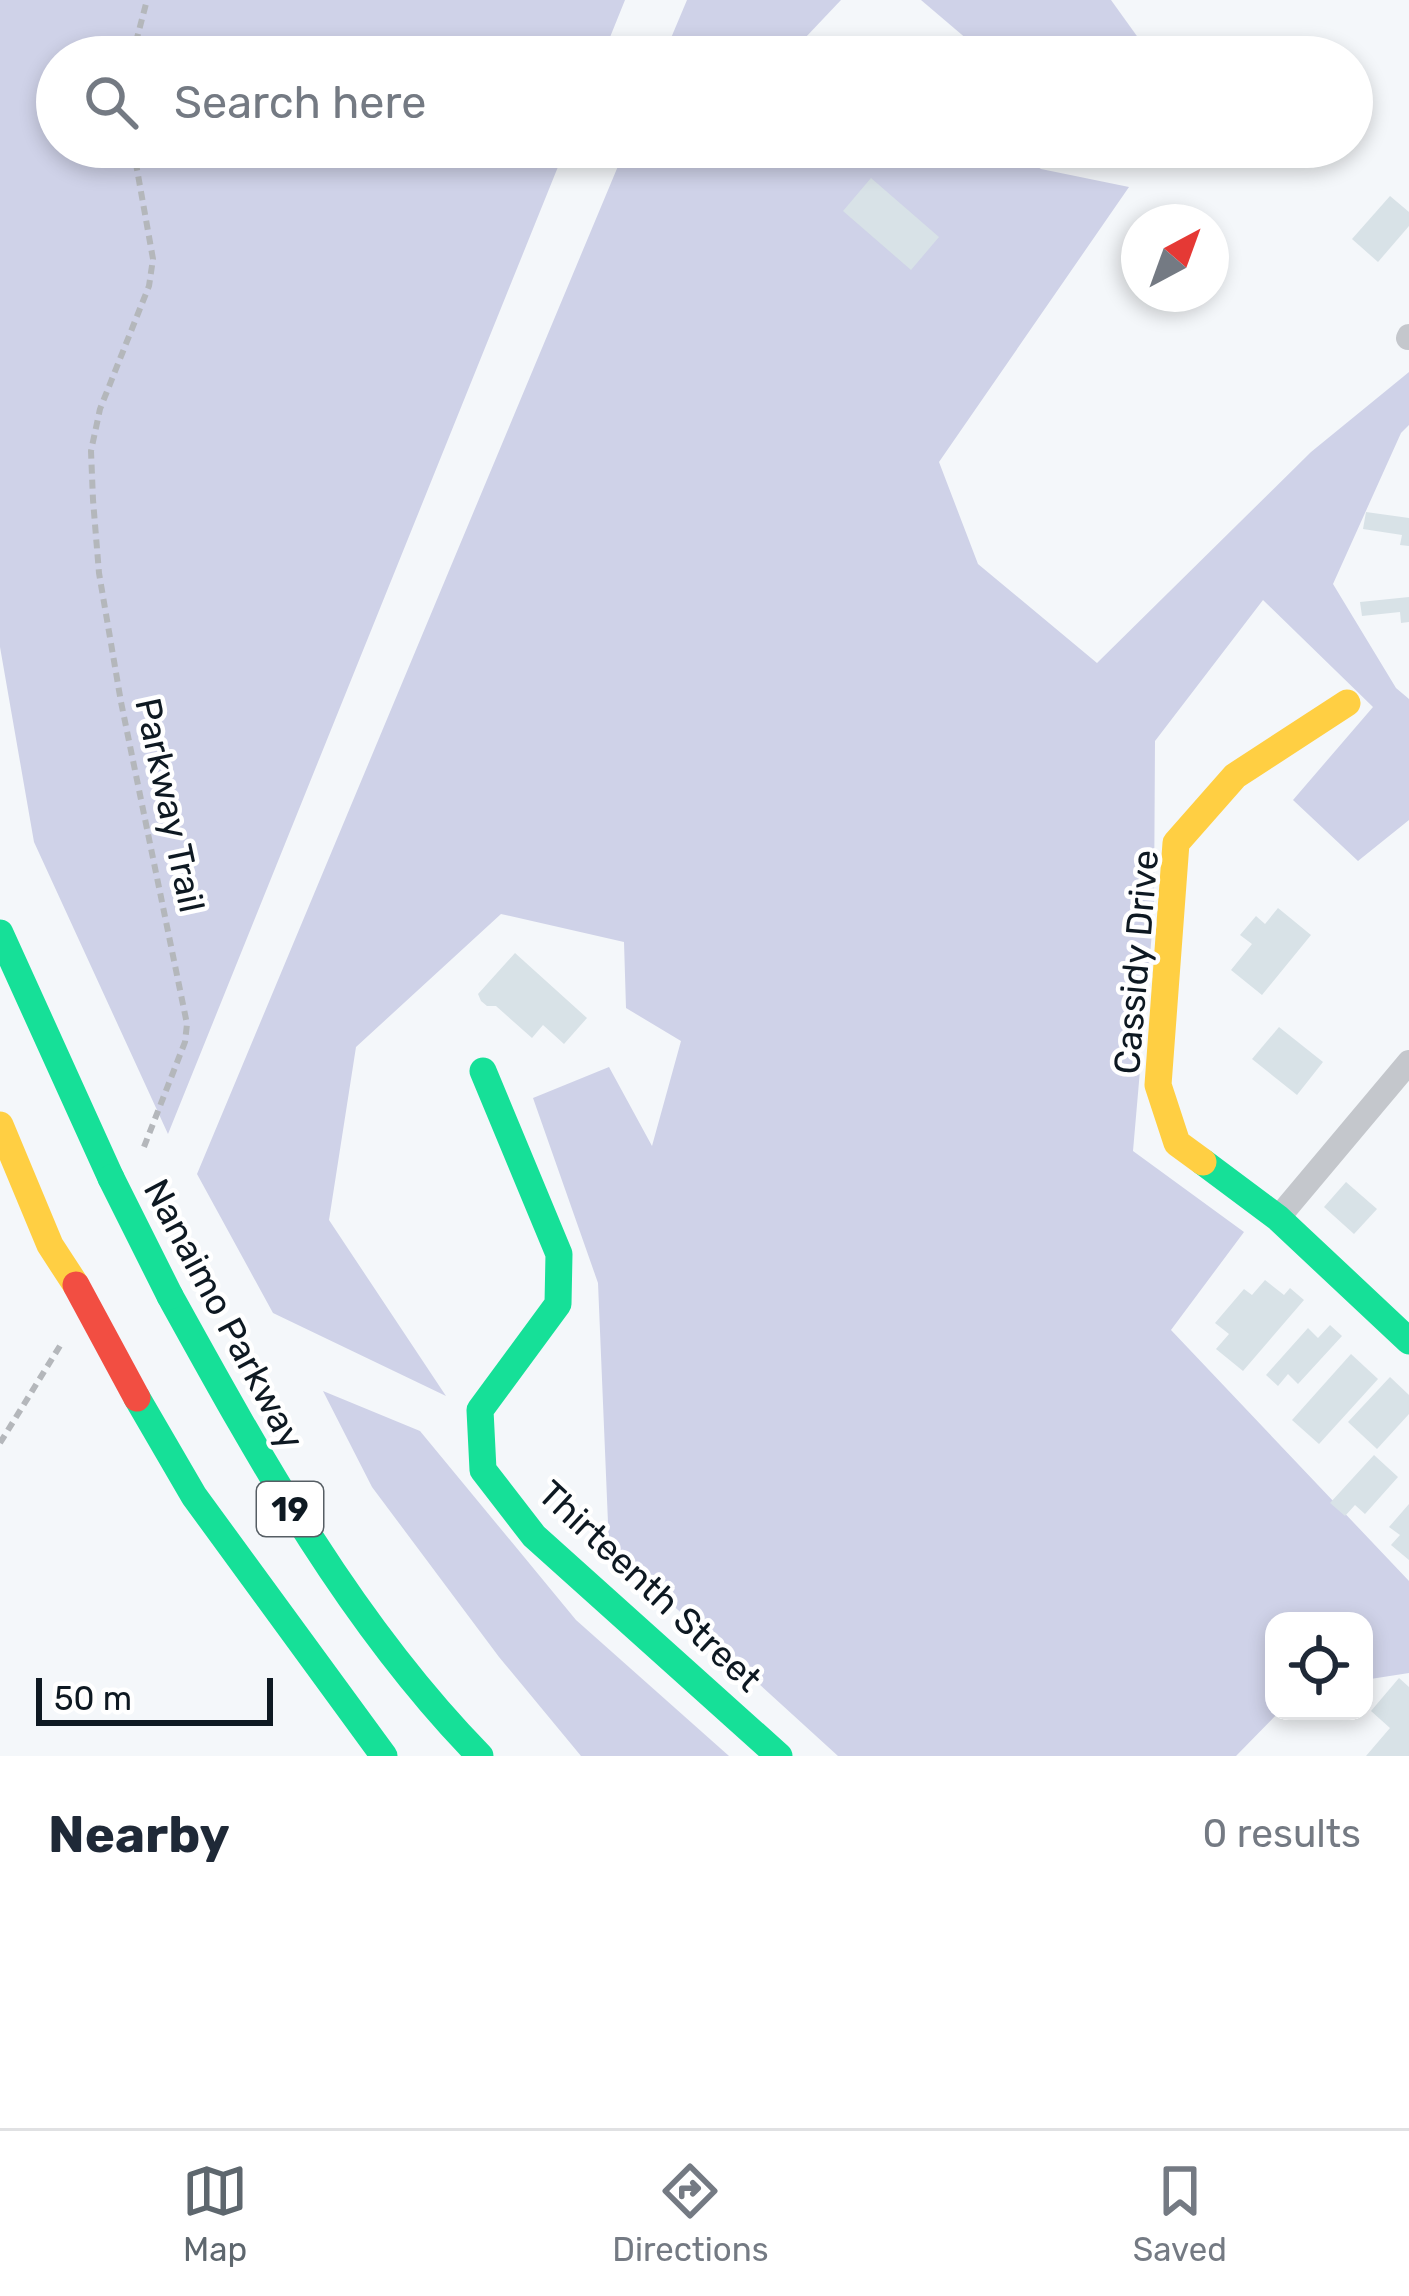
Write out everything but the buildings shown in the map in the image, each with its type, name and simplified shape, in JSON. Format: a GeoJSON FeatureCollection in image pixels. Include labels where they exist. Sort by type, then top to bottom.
{"type":"FeatureCollection","features":[{"type":"Feature","properties":{"kind":"main road","name":"Cassidy Drive"},"geometry":{"type":"LineString","coordinates":[[1346,703],[1234,776],[1176,843],[1158,1085],[1178,1143],[1278,1218],[1409,1341]]}},
{"type":"Feature","properties":{"kind":"main road","name":"Nanaimo Parkway"},"geometry":{"type":"LineString","coordinates":[[0,933],[111,1178],[282,1498],[433,1708],[480,1756]]}},
{"type":"Feature","properties":{"kind":"main road","name":"Thirteenth Street"},"geometry":{"type":"LineString","coordinates":[[484,1071],[560,1254],[559,1304],[480,1411],[483,1470],[534,1536],[779,1756]]}},
{"type":"Feature","properties":{"kind":"main road","name":"19"},"geometry":{"type":"LineString","coordinates":[[0,1125],[50,1245],[194,1496],[384,1756]]}},
{"type":"Feature","properties":{"kind":"main road"},"geometry":{"type":"LineString","coordinates":[[433,1708],[468,1756]]}},
{"type":"Feature","properties":{"kind":"street"},"geometry":{"type":"LineString","coordinates":[[1278,1218],[1409,1062]]}},
{"type":"Feature","properties":{"kind":"path"},"geometry":{"type":"LineString","coordinates":[[138,36],[147,0]]}},
{"type":"Feature","properties":{"kind":"path","name":"Parkway Trail"},"geometry":{"type":"LineString","coordinates":[[137,168],[152,259],[149,286],[100,409],[91,452],[93,500],[99,573],[117,680],[187,1024],[185,1042],[138,1164]]}},
{"type":"Feature","properties":{"kind":"path"},"geometry":{"type":"LineString","coordinates":[[0,1444],[71,1325]]}},
{"type":"Feature","properties":{"kind":"shaded area"},"geometry":{"type":"Polygon","coordinates":[[[0,0],[625,0],[610,36],[36,36],[36,168],[558,168],[168,1134],[34,842],[0,647],[0,0]]]}},
{"type":"Feature","properties":{"kind":"shaded area"},"geometry":{"type":"Polygon","coordinates":[[[687,0],[841,0],[807,36],[672,36],[687,0]]]}},
{"type":"Feature","properties":{"kind":"shaded area"},"geometry":{"type":"Polygon","coordinates":[[[921,0],[1111,0],[1137,36],[963,36],[921,0]]]}},
{"type":"Feature","properties":{"kind":"shaded area"},"geometry":{"type":"Polygon","coordinates":[[[617,168],[1039,168],[1129,187],[939,462],[978,564],[1097,663],[1311,452],[1409,372],[1409,425],[1401,433],[1333,584],[1396,688],[1409,699],[1409,820],[1358,861],[1293,800],[1373,707],[1263,600],[1155,741],[1154,909],[1133,1151],[1244,1232],[1171,1330],[1409,1581],[1409,1673],[1373,1679],[1373,1612],[1265,1612],[1265,1720],[1271,1720],[1236,1756],[838,1756],[609,1547],[598,1283],[533,1098],[609,1067],[652,1146],[681,1041],[626,1008],[624,942],[501,914],[356,1047],[329,1220],[446,1396],[273,1313],[197,1174],[617,168]]]}},
{"type":"Feature","properties":{"kind":"shaded area"},"geometry":{"type":"Polygon","coordinates":[[[323,1391],[420,1431],[576,1620],[729,1756],[581,1756],[499,1657],[372,1487],[323,1391]]]}},
{"type":"Feature","properties":{"kind":"traffic: fast"},"geometry":{"type":"LineString","coordinates":[[0,933],[111,1178]]}},
{"type":"Feature","properties":{"kind":"traffic: fast"},"geometry":{"type":"LineString","coordinates":[[483,1071],[559,1254],[558,1304],[480,1410],[483,1470],[534,1536],[779,1756]]}},
{"type":"Feature","properties":{"kind":"traffic: fast"},"geometry":{"type":"LineString","coordinates":[[1203,1162],[1278,1218],[1409,1341]]}},
{"type":"Feature","properties":{"kind":"traffic: fast"},"geometry":{"type":"LineString","coordinates":[[111,1178],[170,1296]]}},
{"type":"Feature","properties":{"kind":"traffic: fast"},"geometry":{"type":"LineString","coordinates":[[170,1296],[273,1477],[348,1594],[389,1651],[480,1756]]}},
{"type":"Feature","properties":{"kind":"traffic: fast"},"geometry":{"type":"LineString","coordinates":[[137,1398],[194,1496],[384,1756]]}},
{"type":"Feature","properties":{"kind":"traffic: slow"},"geometry":{"type":"LineString","coordinates":[[1203,1162],[1177,1143],[1158,1085],[1176,843],[1235,776],[1347,703]]}},
{"type":"Feature","properties":{"kind":"traffic: slow"},"geometry":{"type":"LineString","coordinates":[[0,1125],[50,1245],[76,1285]]}},
{"type":"Feature","properties":{"kind":"traffic: jam"},"geometry":{"type":"LineString","coordinates":[[76,1285],[137,1398]]}}]}
